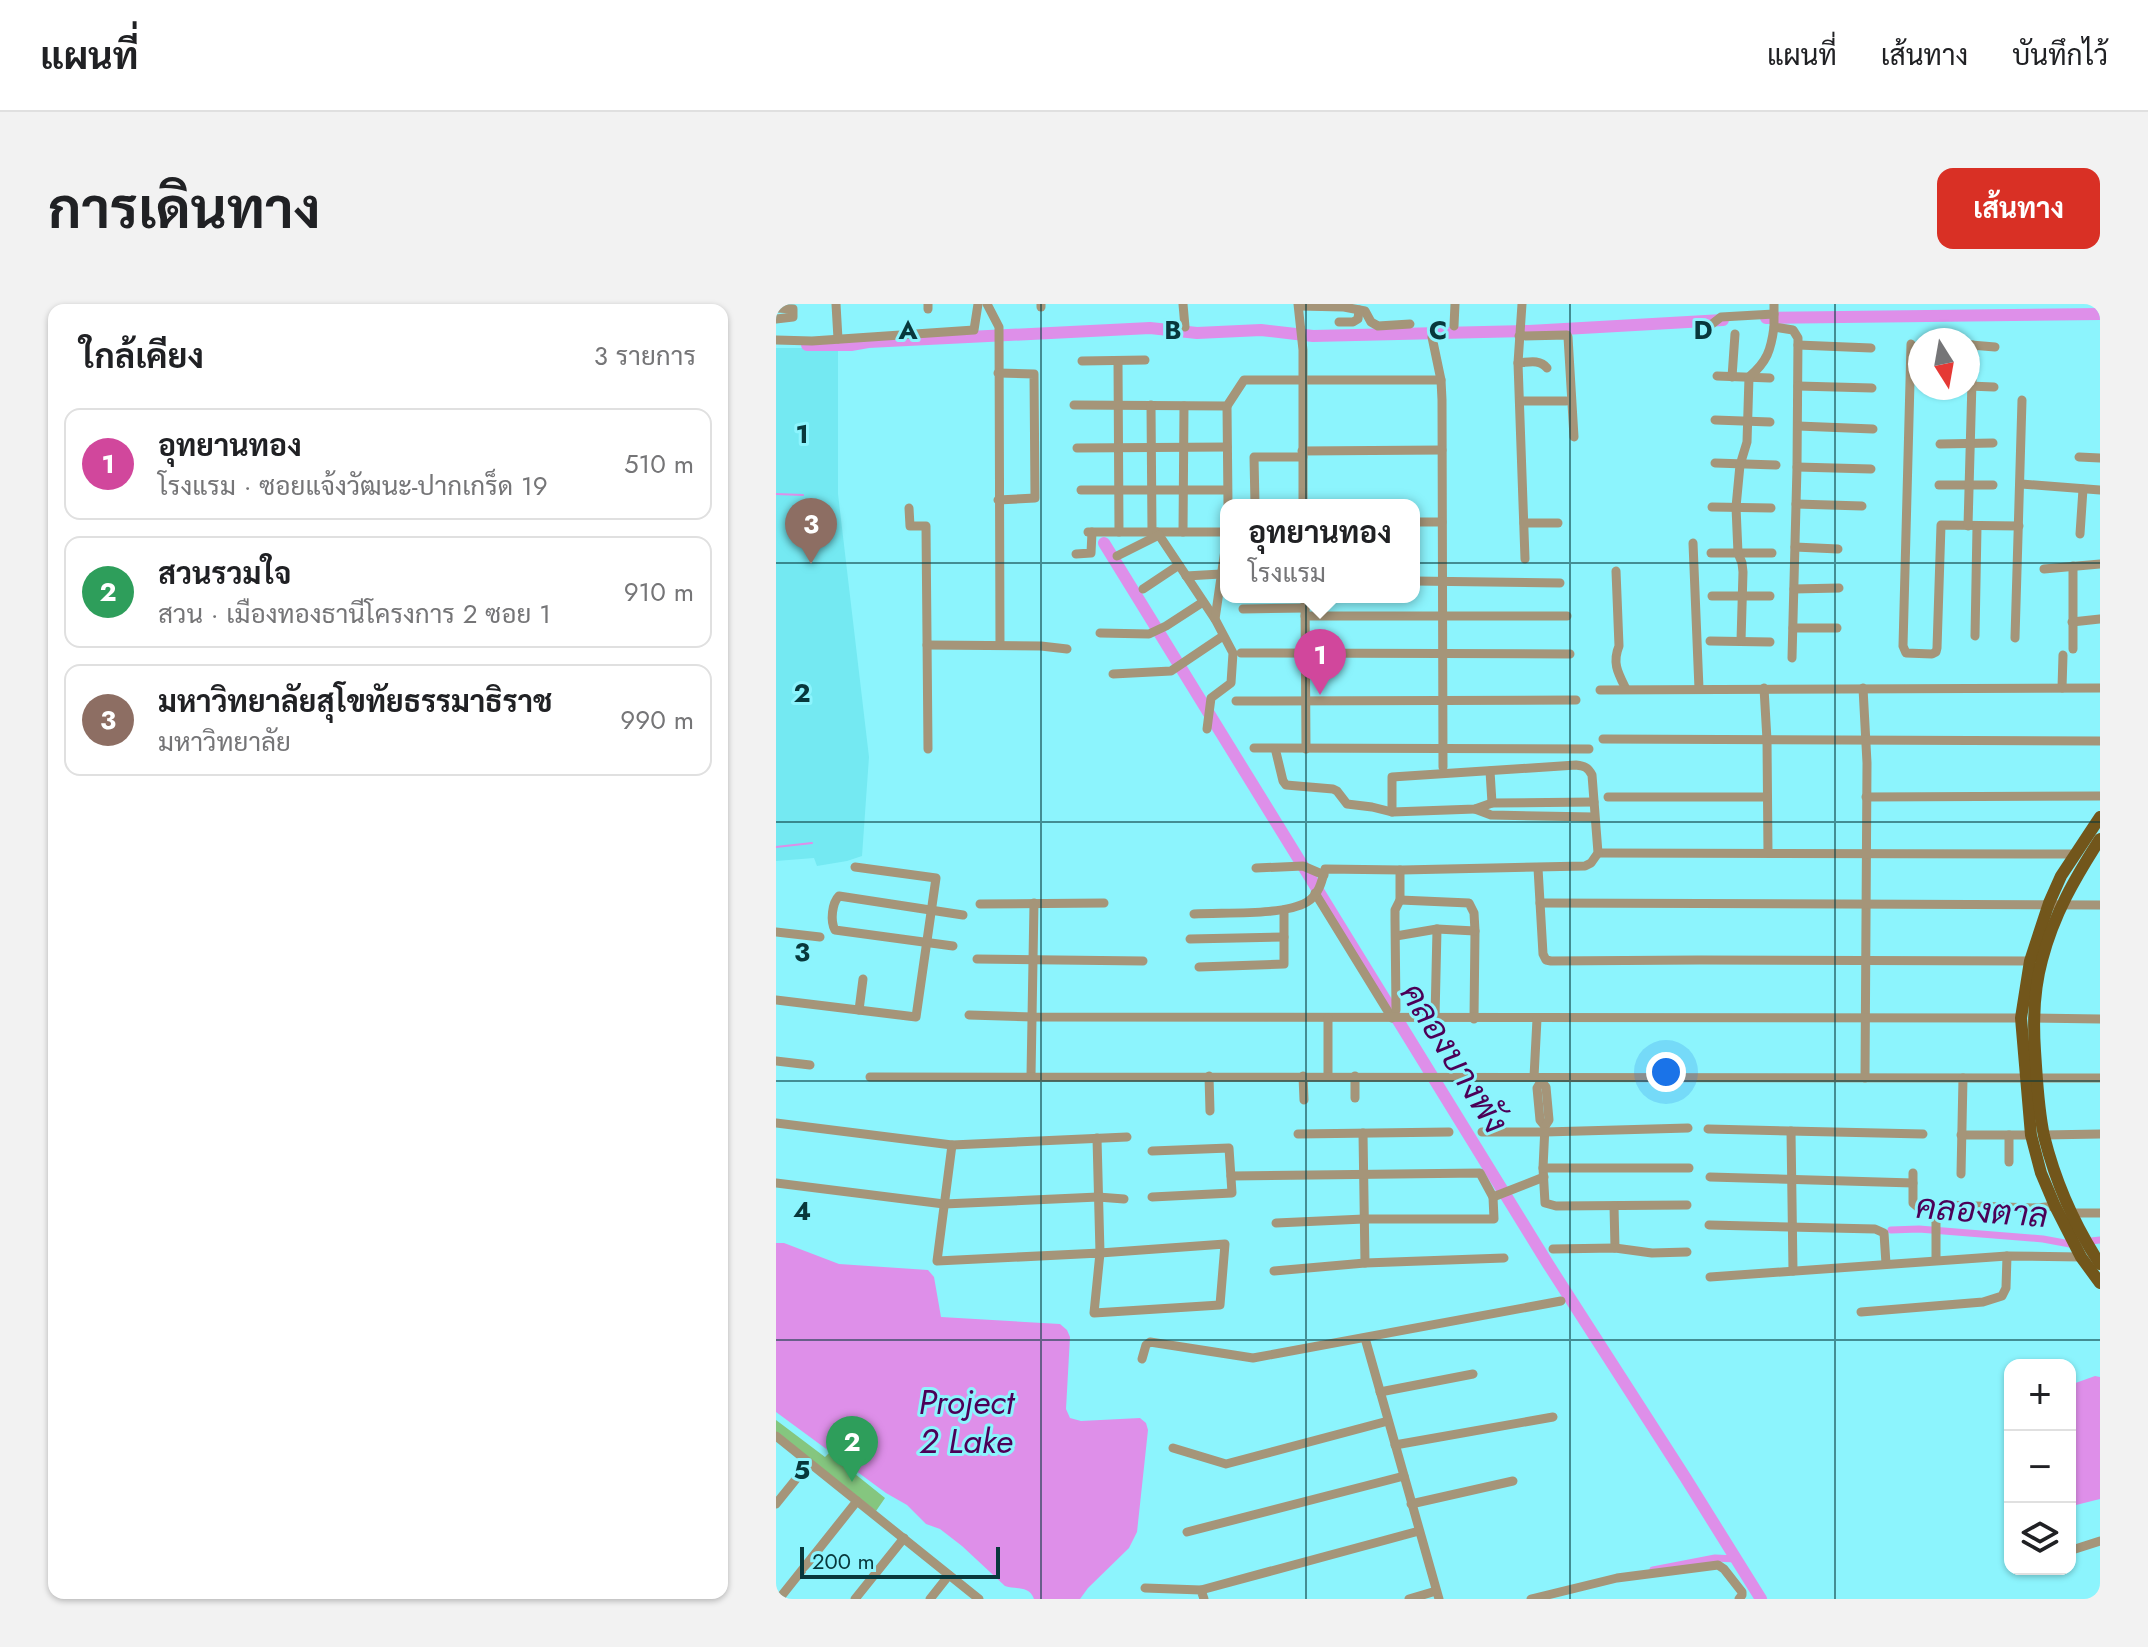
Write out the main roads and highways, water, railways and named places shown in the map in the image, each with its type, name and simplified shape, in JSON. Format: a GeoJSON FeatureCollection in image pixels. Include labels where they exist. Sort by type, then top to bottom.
{"type":"FeatureCollection","features":[{"type":"Feature","properties":{"kind":"main road"},"geometry":{"type":"LineString","coordinates":[[2027,1018],[2061,876],[2100,817]]}},
{"type":"Feature","properties":{"kind":"main road"},"geometry":{"type":"LineString","coordinates":[[2100,839],[2056,903],[2030,961],[2027,1018],[2041,1173],[2081,1257],[2100,1283]]}},
{"type":"Feature","properties":{"kind":"main road"},"geometry":{"type":"LineString","coordinates":[[2038,1135],[2072,1213],[2100,1264]]}},
{"type":"Feature","properties":{"kind":"water","name":"Project 2 Lake"},"geometry":{"type":"Polygon","coordinates":[[[776,1243],[784,1243],[839,1264],[928,1270],[934,1277],[941,1317],[1060,1324],[1067,1330],[1070,1337],[1066,1409],[1070,1418],[1081,1421],[1140,1418],[1148,1430],[1137,1532],[1129,1548],[1080,1599],[1034,1599],[1026,1590],[1005,1586],[940,1529],[926,1524],[907,1505],[776,1412],[776,1243]]]}},
{"type":"Feature","properties":{"kind":"water"},"geometry":{"type":"Polygon","coordinates":[[[2100,1377],[2100,1499],[2076,1505],[2076,1431],[2076,1383],[2100,1377]]]}},
{"type":"Feature","properties":{"kind":"waterway"},"geometry":{"type":"LineString","coordinates":[[1766,318],[2100,314]]}},
{"type":"Feature","properties":{"kind":"waterway"},"geometry":{"type":"LineString","coordinates":[[807,345],[1150,328],[1197,333],[1261,330],[1313,336],[1529,331],[1723,320]]}},
{"type":"Feature","properties":{"kind":"waterway"},"geometry":{"type":"LineString","coordinates":[[776,494],[803,495]]}},
{"type":"Feature","properties":{"kind":"waterway","name":"คลองบางพัง"},"geometry":{"type":"LineString","coordinates":[[1104,543],[1548,1264],[1761,1599]]}},
{"type":"Feature","properties":{"kind":"waterway"},"geometry":{"type":"LineString","coordinates":[[776,847],[812,843]]}},
{"type":"Feature","properties":{"kind":"waterway","name":"คลองตาล"},"geometry":{"type":"LineString","coordinates":[[1891,1230],[1919,1229],[2070,1244]]}},
{"type":"Feature","properties":{"kind":"waterway","name":"คลองตาล"},"geometry":{"type":"LineString","coordinates":[[2091,1241],[2100,1240]]}},
{"type":"Feature","properties":{"kind":"waterway"},"geometry":{"type":"LineString","coordinates":[[1653,1570],[1715,1558],[1736,1559]]}},
{"type":"Feature","properties":{"kind":"place","name":"มหาวิทยาลัยสุโขทัยธรรมาธิราช"},"geometry":{"type":"Point","coordinates":[811,564]}},
{"type":"Feature","properties":{"kind":"place","name":"อุทยานทอง"},"geometry":{"type":"Point","coordinates":[1320,695]}},
{"type":"Feature","properties":{"kind":"place","name":"สวนรวมใจ"},"geometry":{"type":"Point","coordinates":[852,1482]}}]}
